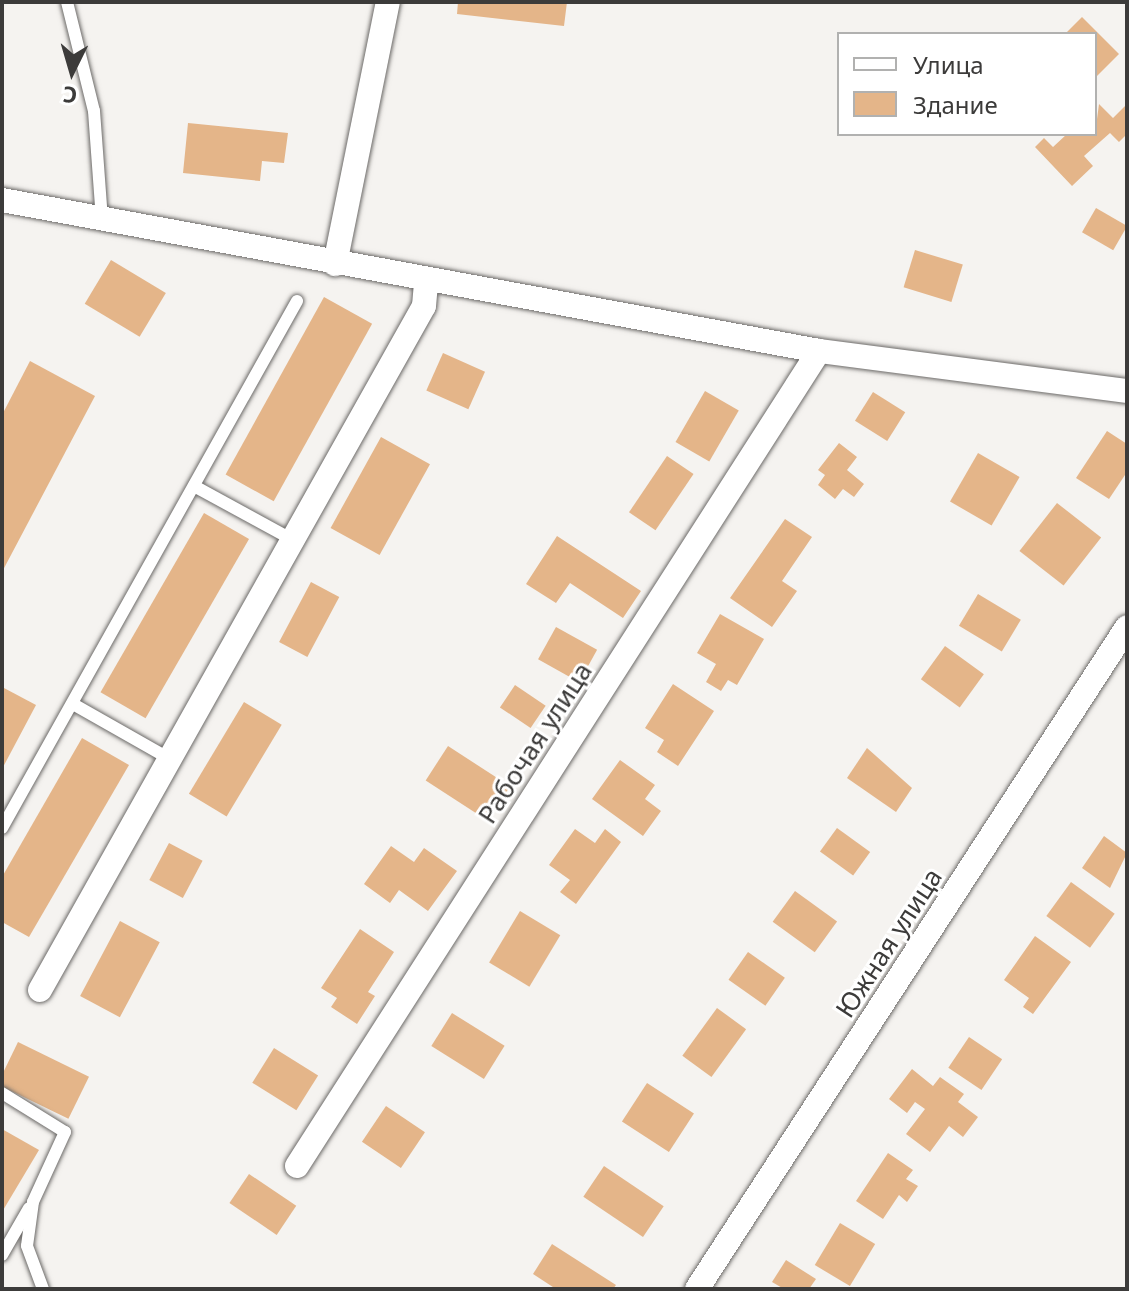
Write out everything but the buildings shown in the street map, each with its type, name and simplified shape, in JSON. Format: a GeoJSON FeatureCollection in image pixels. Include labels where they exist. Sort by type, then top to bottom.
{"type":"FeatureCollection","features":[{"type":"Feature","properties":{"kind":"street"},"geometry":{"type":"LineString","coordinates":[[335,264],[388,2]]}},
{"type":"Feature","properties":{"kind":"street"},"geometry":{"type":"LineString","coordinates":[[2,200],[426,281],[819,351],[1127,391]]}},
{"type":"Feature","properties":{"kind":"street"},"geometry":{"type":"LineString","coordinates":[[40,990],[424,306],[426,281]]}},
{"type":"Feature","properties":{"kind":"street","name":"Рабочая улица"},"geometry":{"type":"LineString","coordinates":[[297,1166],[819,351]]}},
{"type":"Feature","properties":{"kind":"street","name":"Южная улица"},"geometry":{"type":"LineString","coordinates":[[697,1289],[1127,627]]}},
{"type":"Feature","properties":{"kind":"lane"},"geometry":{"type":"LineString","coordinates":[[67,2],[94,111],[102,219]]}},
{"type":"Feature","properties":{"kind":"lane"},"geometry":{"type":"LineString","coordinates":[[2,828],[297,301]]}},
{"type":"Feature","properties":{"kind":"lane"},"geometry":{"type":"LineString","coordinates":[[194,486],[293,540]]}},
{"type":"Feature","properties":{"kind":"lane"},"geometry":{"type":"LineString","coordinates":[[73,704],[170,759]]}},
{"type":"Feature","properties":{"kind":"lane"},"geometry":{"type":"LineString","coordinates":[[2,1093],[65,1132],[33,1202],[2,1255]]}},
{"type":"Feature","properties":{"kind":"lane"},"geometry":{"type":"LineString","coordinates":[[33,1202],[27,1246],[43,1289]]}}]}
